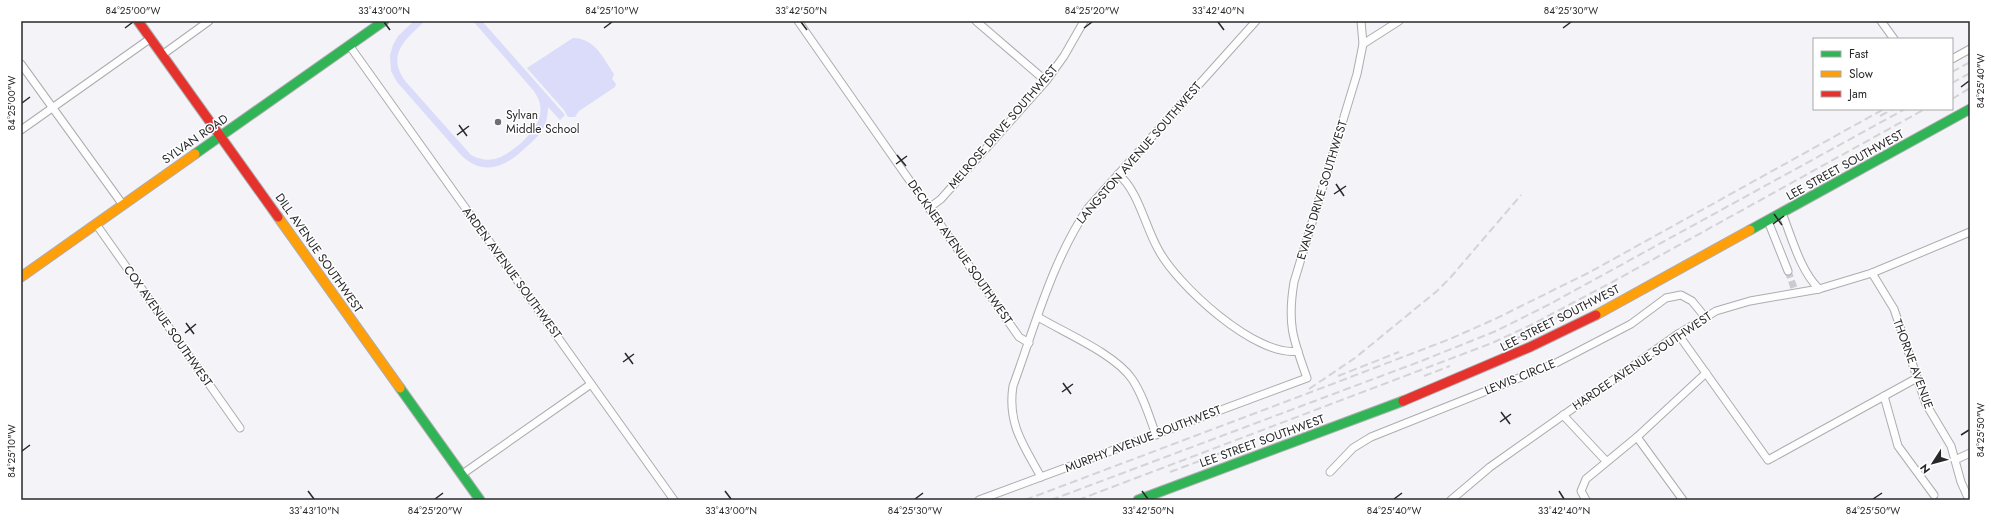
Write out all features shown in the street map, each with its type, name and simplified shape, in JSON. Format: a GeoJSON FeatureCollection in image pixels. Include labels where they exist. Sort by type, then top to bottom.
{"type":"FeatureCollection","features":[{"type":"Feature","properties":{"kind":"main road","name":"DILL AVENUE SOUTHWEST"},"geometry":{"type":"LineString","coordinates":[[138,21],[480,500]]}},
{"type":"Feature","properties":{"kind":"main road","name":"SYLVAN ROAD"},"geometry":{"type":"LineString","coordinates":[[21,277],[220,135],[384,21]]}},
{"type":"Feature","properties":{"kind":"main road","name":"LEE STREET SOUTHWEST"},"geometry":{"type":"LineString","coordinates":[[1138,500],[1480,370],[1584,321],[1970,109]]}},
{"type":"Feature","properties":{"kind":"street"},"geometry":{"type":"LineString","coordinates":[[162,55],[209,21]]}},
{"type":"Feature","properties":{"kind":"street","name":"DECKNER AVENUE SOUTHWEST"},"geometry":{"type":"LineString","coordinates":[[798,21],[1019,336],[1028,343]]}},
{"type":"Feature","properties":{"kind":"street"},"geometry":{"type":"LineString","coordinates":[[976,21],[1046,81]]}},
{"type":"Feature","properties":{"kind":"street","name":"MELROSE DRIVE SOUTHWEST"},"geometry":{"type":"LineString","coordinates":[[929,208],[941,199],[1046,81],[1064,56],[1084,21]]}},
{"type":"Feature","properties":{"kind":"street","name":"LANGSTON AVENUE SOUTHWEST"},"geometry":{"type":"LineString","coordinates":[[1041,477],[1017,434],[1011,411],[1013,386],[1061,254],[1072,232],[1088,208],[1256,21]]}},
{"type":"Feature","properties":{"kind":"street","name":"EVANS DRIVE SOUTHWEST"},"geometry":{"type":"LineString","coordinates":[[1307,378],[1292,332],[1290,318],[1294,282],[1358,74],[1363,44],[1361,21]]}},
{"type":"Feature","properties":{"kind":"street"},"geometry":{"type":"LineString","coordinates":[[1363,44],[1398,21]]}},
{"type":"Feature","properties":{"kind":"street"},"geometry":{"type":"LineString","coordinates":[[1881,21],[1893,38]]}},
{"type":"Feature","properties":{"kind":"street"},"geometry":{"type":"LineString","coordinates":[[21,130],[150,38]]}},
{"type":"Feature","properties":{"kind":"street","name":"ARDEN AVENUE SOUTHWEST"},"geometry":{"type":"LineString","coordinates":[[349,45],[674,500]]}},
{"type":"Feature","properties":{"kind":"street"},"geometry":{"type":"LineString","coordinates":[[1953,58],[1970,49]]}},
{"type":"Feature","properties":{"kind":"street"},"geometry":{"type":"LineString","coordinates":[[21,64],[51,108],[123,205]]}},
{"type":"Feature","properties":{"kind":"street"},"geometry":{"type":"LineString","coordinates":[[1118,174],[1128,184],[1158,250],[1197,297],[1222,319],[1251,337],[1283,352],[1298,351]]}},
{"type":"Feature","properties":{"kind":"street"},"geometry":{"type":"LineString","coordinates":[[1782,213],[1806,271],[1812,282],[1819,289]]}},
{"type":"Feature","properties":{"kind":"street"},"geometry":{"type":"LineString","coordinates":[[1768,221],[1788,271]]}},
{"type":"Feature","properties":{"kind":"street","name":"COX AVENUE SOUTHWEST"},"geometry":{"type":"LineString","coordinates":[[96,224],[240,428]]}},
{"type":"Feature","properties":{"kind":"street","name":"HARDEE AVENUE SOUTHWEST"},"geometry":{"type":"LineString","coordinates":[[1451,500],[1490,467],[1678,334],[1716,311],[1750,301],[1795,291],[1819,289],[1872,273],[1970,232]]}},
{"type":"Feature","properties":{"kind":"street","name":"THORNE AVENUE"},"geometry":{"type":"LineString","coordinates":[[1872,273],[1894,309],[1926,404],[1951,446],[1960,482],[1967,499]]}},
{"type":"Feature","properties":{"kind":"street","name":"LEWIS CIRCLE"},"geometry":{"type":"LineString","coordinates":[[1330,472],[1353,448],[1371,437],[1554,364],[1631,324],[1666,298],[1681,295],[1692,301],[1705,317]]}},
{"type":"Feature","properties":{"kind":"street"},"geometry":{"type":"LineString","coordinates":[[1038,317],[1108,357],[1124,368],[1139,390],[1156,435]]}},
{"type":"Feature","properties":{"kind":"street"},"geometry":{"type":"LineString","coordinates":[[1678,334],[1768,460],[1917,378]]}},
{"type":"Feature","properties":{"kind":"street"},"geometry":{"type":"LineString","coordinates":[[1586,500],[1581,491],[1586,479],[1637,437],[1706,373]]}},
{"type":"Feature","properties":{"kind":"street","name":"MURPHY AVENUE SOUTHWEST"},"geometry":{"type":"LineString","coordinates":[[979,500],[1307,378]]}},
{"type":"Feature","properties":{"kind":"street"},"geometry":{"type":"LineString","coordinates":[[462,475],[591,384]]}},
{"type":"Feature","properties":{"kind":"street"},"geometry":{"type":"LineString","coordinates":[[1884,396],[1898,446],[1934,495]]}},
{"type":"Feature","properties":{"kind":"street"},"geometry":{"type":"LineString","coordinates":[[1564,415],[1606,461]]}},
{"type":"Feature","properties":{"kind":"street"},"geometry":{"type":"LineString","coordinates":[[1637,437],[1683,500]]}},
{"type":"Feature","properties":{"kind":"street"},"geometry":{"type":"LineString","coordinates":[[1954,460],[1970,453]]}},
{"type":"Feature","properties":{"kind":"shaded area"},"geometry":{"type":"Polygon","coordinates":[[[414,21],[425,21],[411,34],[400,48],[397,64],[400,72],[406,82],[471,155],[485,160],[498,158],[509,152],[521,143],[532,131],[539,119],[540,112],[538,98],[533,90],[473,21],[482,21],[565,115],[560,120],[548,107],[546,121],[538,136],[516,156],[501,165],[485,167],[477,166],[469,162],[461,155],[397,82],[391,71],[390,55],[393,45],[398,36],[414,21]]]}},
{"type":"Feature","properties":{"kind":"shaded area"},"geometry":{"type":"Polygon","coordinates":[[[573,38],[587,41],[598,50],[614,74],[612,79],[616,84],[615,87],[579,111],[575,117],[568,117],[564,110],[527,68],[573,38]]]}},
{"type":"Feature","properties":{"kind":"tunnel"},"geometry":{"type":"LineString","coordinates":[[1788,271],[1794,288]]}},
{"type":"Feature","properties":{"kind":"railway"},"geometry":{"type":"LineString","coordinates":[[1953,71],[1970,62]]}},
{"type":"Feature","properties":{"kind":"railway"},"geometry":{"type":"LineString","coordinates":[[1953,82],[1970,73]]}},
{"type":"Feature","properties":{"kind":"railway"},"geometry":{"type":"LineString","coordinates":[[1953,98],[1970,88]]}},
{"type":"Feature","properties":{"kind":"railway"},"geometry":{"type":"LineString","coordinates":[[1025,500],[1450,339],[1495,319],[1590,272],[1882,110]]}},
{"type":"Feature","properties":{"kind":"railway"},"geometry":{"type":"LineString","coordinates":[[1880,116],[1891,110]]}},
{"type":"Feature","properties":{"kind":"railway"},"geometry":{"type":"LineString","coordinates":[[1051,500],[1424,360],[1496,331],[1550,304],[1903,110]]}},
{"type":"Feature","properties":{"kind":"railway"},"geometry":{"type":"LineString","coordinates":[[1078,500],[1492,343],[1531,325],[1616,280],[1923,110]]}},
{"type":"Feature","properties":{"kind":"railway"},"geometry":{"type":"LineString","coordinates":[[1309,389],[1355,358],[1437,291],[1450,278],[1521,195]]}},
{"type":"Feature","properties":{"kind":"railway"},"geometry":{"type":"LineString","coordinates":[[1502,345],[1535,330],[1572,310]]}},
{"type":"Feature","properties":{"kind":"railway"},"geometry":{"type":"LineString","coordinates":[[1338,376],[1399,352]]}},
{"type":"Feature","properties":{"kind":"railway"},"geometry":{"type":"LineString","coordinates":[[1424,376],[1450,366]]}},
{"type":"Feature","properties":{"kind":"railway"},"geometry":{"type":"LineString","coordinates":[[1170,472],[1250,442]]}},
{"type":"Feature","properties":{"kind":"traffic: fast"},"geometry":{"type":"LineString","coordinates":[[195,154],[384,21]]}},
{"type":"Feature","properties":{"kind":"traffic: fast"},"geometry":{"type":"LineString","coordinates":[[1750,230],[1970,109]]}},
{"type":"Feature","properties":{"kind":"traffic: fast"},"geometry":{"type":"LineString","coordinates":[[400,388],[480,500]]}},
{"type":"Feature","properties":{"kind":"traffic: fast"},"geometry":{"type":"LineString","coordinates":[[1138,500],[1403,401]]}},
{"type":"Feature","properties":{"kind":"traffic: slow"},"geometry":{"type":"LineString","coordinates":[[21,277],[195,154]]}},
{"type":"Feature","properties":{"kind":"traffic: slow"},"geometry":{"type":"LineString","coordinates":[[278,217],[400,388]]}},
{"type":"Feature","properties":{"kind":"traffic: slow"},"geometry":{"type":"LineString","coordinates":[[1596,315],[1750,230]]}},
{"type":"Feature","properties":{"kind":"traffic: jam"},"geometry":{"type":"LineString","coordinates":[[138,21],[278,217]]}},
{"type":"Feature","properties":{"kind":"traffic: jam"},"geometry":{"type":"LineString","coordinates":[[1403,401],[1530,347],[1596,315]]}},
{"type":"Feature","properties":{"kind":"place","name":"Sylvan Middle School"},"geometry":{"type":"Point","coordinates":[498,122]}}]}
